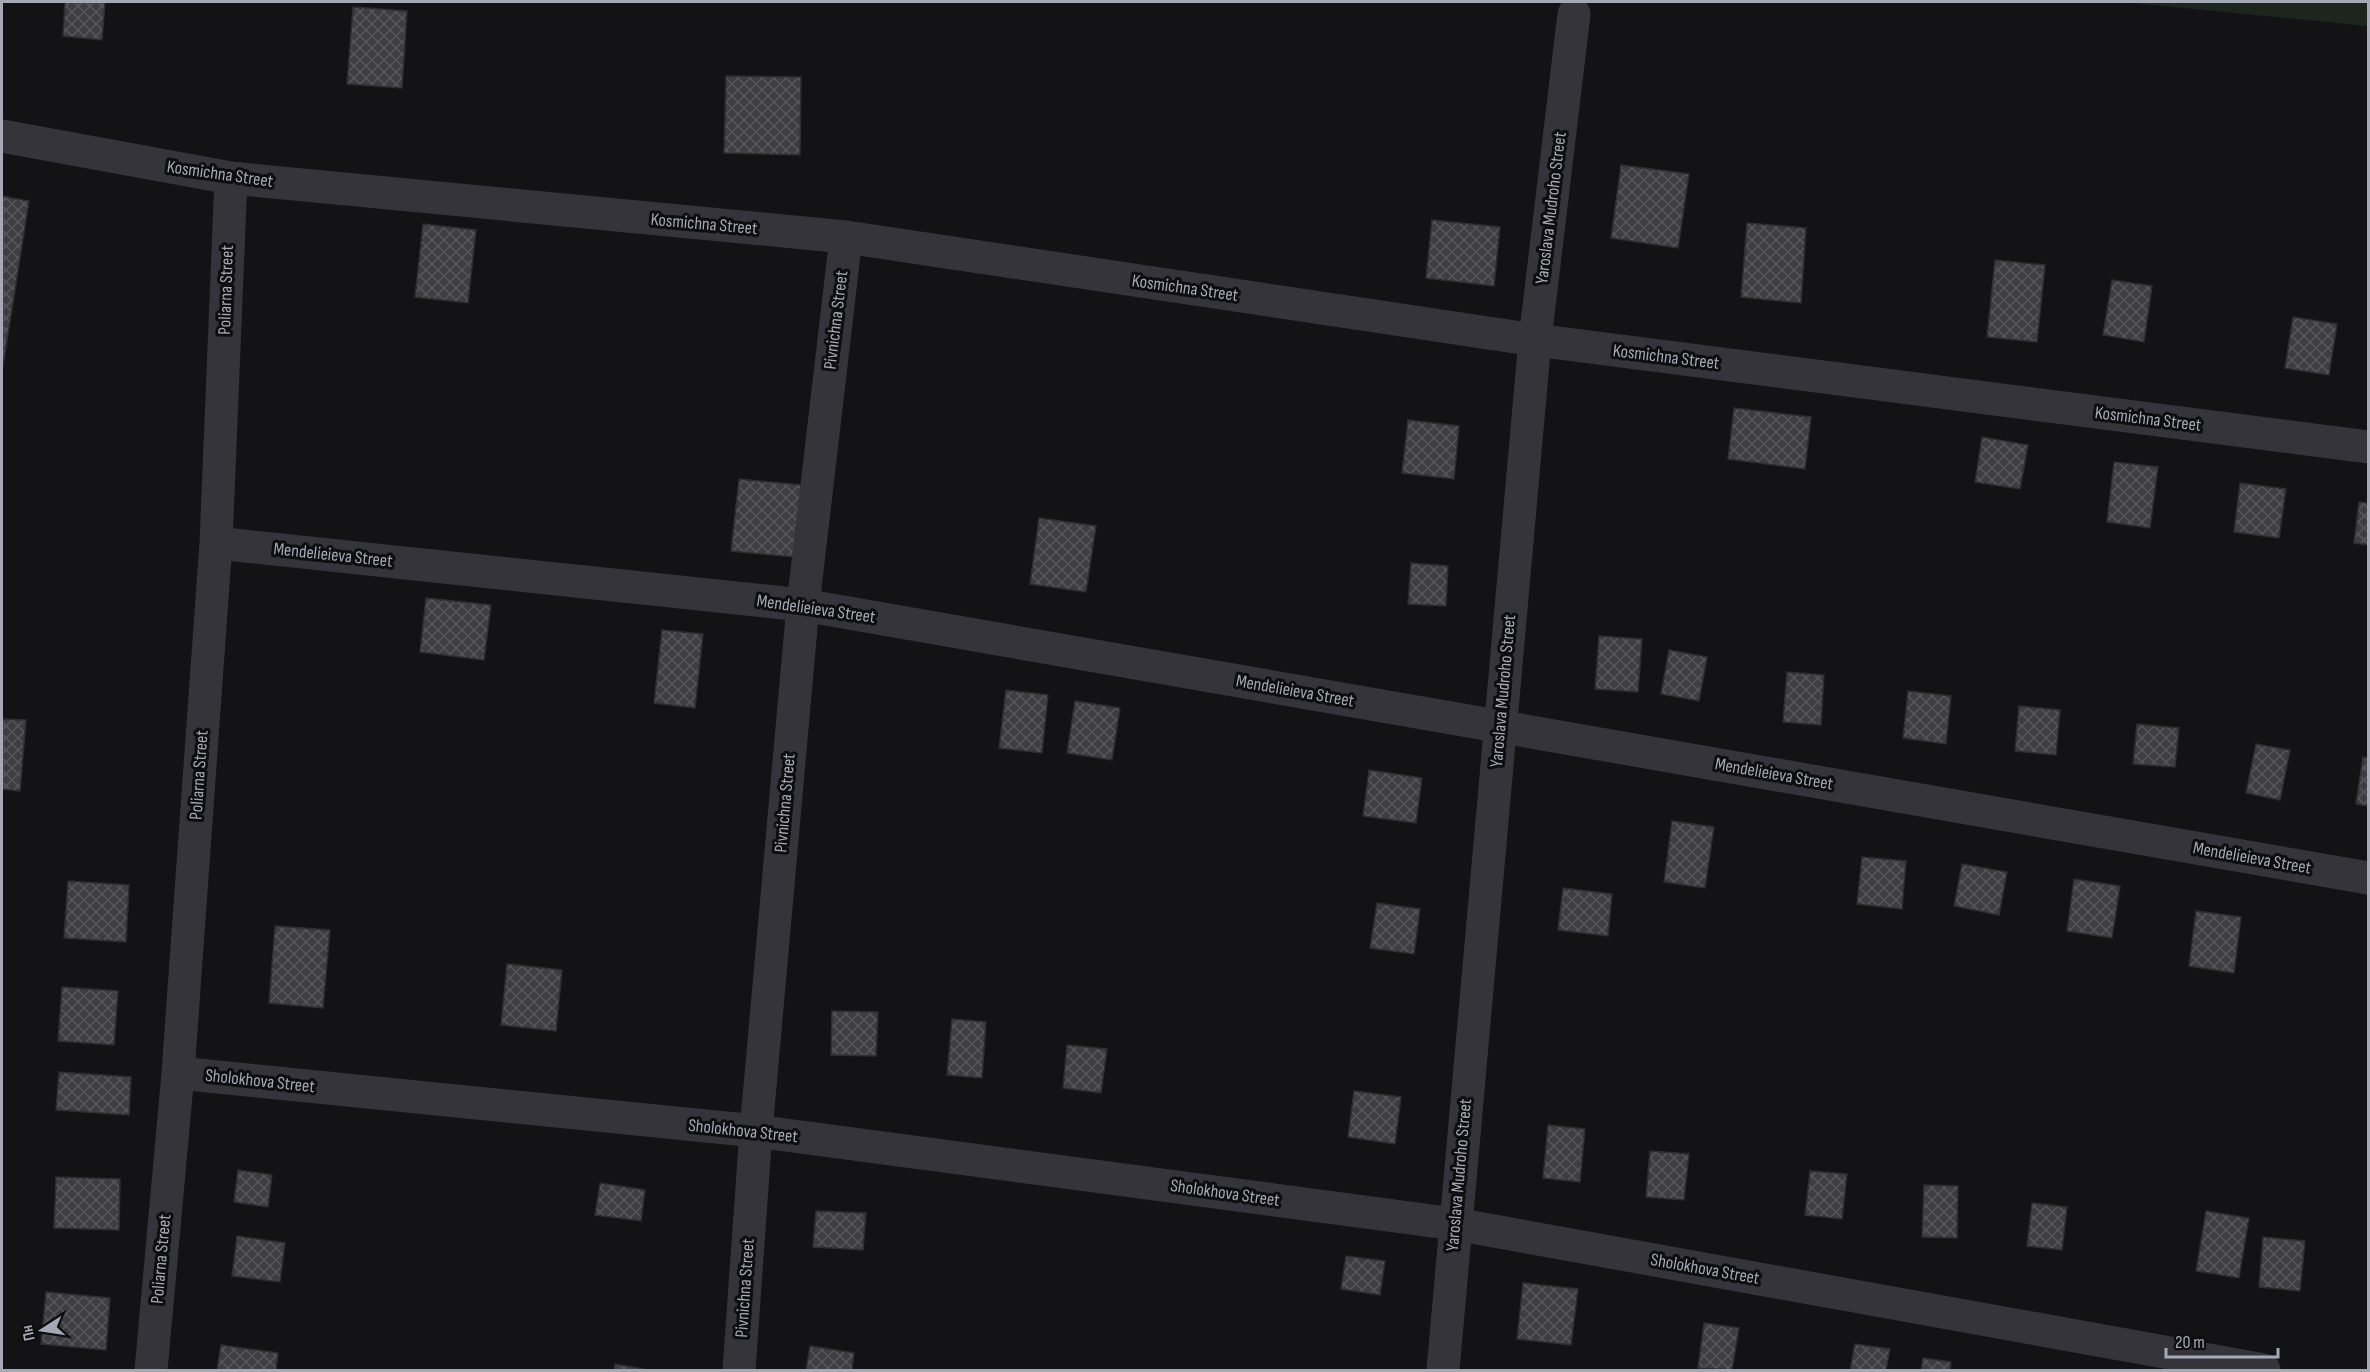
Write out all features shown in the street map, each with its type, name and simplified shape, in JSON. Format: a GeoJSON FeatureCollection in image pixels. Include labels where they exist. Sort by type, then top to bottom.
{"type":"FeatureCollection","features":[{"type":"Feature","properties":{"kind":"street","name":"Yaroslava Mudroho Street"},"geometry":{"type":"LineString","coordinates":[[1443,1371],[1535,340],[1574,14]]}},
{"type":"Feature","properties":{"kind":"street","name":"Kosmichna Street"},"geometry":{"type":"LineString","coordinates":[[2,136],[231,178],[846,237],[1535,340],[2368,447]]}},
{"type":"Feature","properties":{"kind":"street","name":"Poliarna Street"},"geometry":{"type":"LineString","coordinates":[[151,1371],[178,1073],[216,543],[231,178]]}},
{"type":"Feature","properties":{"kind":"street","name":"Pivnichna Street"},"geometry":{"type":"LineString","coordinates":[[739,1371],[756,1131],[803,605],[846,237]]}},
{"type":"Feature","properties":{"kind":"street","name":"Mendelieieva Street"},"geometry":{"type":"LineString","coordinates":[[216,543],[803,605],[2368,878]]}},
{"type":"Feature","properties":{"kind":"street","name":"Sholokhova Street"},"geometry":{"type":"LineString","coordinates":[[178,1073],[756,1131],[1455,1224],[2264,1371]]}},
{"type":"Feature","properties":{"kind":"shaded area"},"geometry":{"type":"Polygon","coordinates":[[[2122,2],[2368,2],[2368,26],[2122,2]]]}},
{"type":"Feature","properties":{"kind":"building"},"geometry":{"type":"Polygon","coordinates":[[[65,2],[105,2],[102,40],[63,36],[65,2]]]}},
{"type":"Feature","properties":{"kind":"building"},"geometry":{"type":"Polygon","coordinates":[[[353,7],[407,11],[402,88],[347,84],[353,7]]]}},
{"type":"Feature","properties":{"kind":"building"},"geometry":{"type":"Polygon","coordinates":[[[726,76],[801,77],[800,155],[724,153],[726,76]]]}},
{"type":"Feature","properties":{"kind":"building"},"geometry":{"type":"Polygon","coordinates":[[[1621,165],[1689,174],[1678,248],[1611,238],[1621,165]]]}},
{"type":"Feature","properties":{"kind":"building"},"geometry":{"type":"Polygon","coordinates":[[[2,196],[29,201],[2,372],[2,196]]]}},
{"type":"Feature","properties":{"kind":"building"},"geometry":{"type":"Polygon","coordinates":[[[1432,220],[1500,227],[1494,286],[1426,278],[1432,220]]]}},
{"type":"Feature","properties":{"kind":"building"},"geometry":{"type":"Polygon","coordinates":[[[1747,223],[1806,228],[1801,303],[1741,297],[1747,223]]]}},
{"type":"Feature","properties":{"kind":"building"},"geometry":{"type":"Polygon","coordinates":[[[423,224],[476,230],[468,303],[415,297],[423,224]]]}},
{"type":"Feature","properties":{"kind":"building"},"geometry":{"type":"Polygon","coordinates":[[[1995,260],[2045,265],[2037,342],[1987,337],[1995,260]]]}},
{"type":"Feature","properties":{"kind":"building"},"geometry":{"type":"Polygon","coordinates":[[[2112,280],[2152,286],[2144,342],[2103,335],[2112,280]]]}},
{"type":"Feature","properties":{"kind":"building"},"geometry":{"type":"Polygon","coordinates":[[[2293,317],[2337,324],[2329,375],[2285,368],[2293,317]]]}},
{"type":"Feature","properties":{"kind":"building"},"geometry":{"type":"Polygon","coordinates":[[[1734,408],[1811,417],[1805,469],[1728,459],[1734,408]]]}},
{"type":"Feature","properties":{"kind":"building"},"geometry":{"type":"Polygon","coordinates":[[[1408,420],[1459,426],[1454,479],[1402,473],[1408,420]]]}},
{"type":"Feature","properties":{"kind":"building"},"geometry":{"type":"Polygon","coordinates":[[[1982,437],[2028,445],[2020,489],[1975,482],[1982,437]]]}},
{"type":"Feature","properties":{"kind":"building"},"geometry":{"type":"Polygon","coordinates":[[[2114,462],[2158,467],[2150,528],[2107,522],[2114,462]]]}},
{"type":"Feature","properties":{"kind":"building"},"geometry":{"type":"Polygon","coordinates":[[[739,479],[802,485],[794,557],[731,551],[739,479]]]}},
{"type":"Feature","properties":{"kind":"building"},"geometry":{"type":"Polygon","coordinates":[[[2240,483],[2286,489],[2279,538],[2234,532],[2240,483]]]}},
{"type":"Feature","properties":{"kind":"building"},"geometry":{"type":"Polygon","coordinates":[[[2359,502],[2368,503],[2368,545],[2354,543],[2359,502]]]}},
{"type":"Feature","properties":{"kind":"building"},"geometry":{"type":"Polygon","coordinates":[[[1039,518],[1096,526],[1086,592],[1030,584],[1039,518]]]}},
{"type":"Feature","properties":{"kind":"building"},"geometry":{"type":"Polygon","coordinates":[[[1411,563],[1448,566],[1446,606],[1408,604],[1411,563]]]}},
{"type":"Feature","properties":{"kind":"building"},"geometry":{"type":"Polygon","coordinates":[[[426,598],[491,605],[484,660],[420,652],[426,598]]]}},
{"type":"Feature","properties":{"kind":"building"},"geometry":{"type":"Polygon","coordinates":[[[662,630],[703,634],[695,708],[654,703],[662,630]]]}},
{"type":"Feature","properties":{"kind":"building"},"geometry":{"type":"Polygon","coordinates":[[[1599,636],[1642,639],[1638,692],[1595,689],[1599,636]]]}},
{"type":"Feature","properties":{"kind":"building"},"geometry":{"type":"Polygon","coordinates":[[[1669,650],[1707,657],[1699,701],[1661,694],[1669,650]]]}},
{"type":"Feature","properties":{"kind":"building"},"geometry":{"type":"Polygon","coordinates":[[[1787,672],[1824,675],[1821,725],[1783,722],[1787,672]]]}},
{"type":"Feature","properties":{"kind":"building"},"geometry":{"type":"Polygon","coordinates":[[[1006,690],[1048,695],[1042,753],[999,748],[1006,690]]]}},
{"type":"Feature","properties":{"kind":"building"},"geometry":{"type":"Polygon","coordinates":[[[1908,691],[1951,696],[1946,744],[1903,738],[1908,691]]]}},
{"type":"Feature","properties":{"kind":"building"},"geometry":{"type":"Polygon","coordinates":[[[1075,701],[1120,708],[1112,760],[1067,753],[1075,701]]]}},
{"type":"Feature","properties":{"kind":"building"},"geometry":{"type":"Polygon","coordinates":[[[2019,706],[2060,710],[2056,755],[2015,751],[2019,706]]]}},
{"type":"Feature","properties":{"kind":"building"},"geometry":{"type":"Polygon","coordinates":[[[2,719],[26,720],[20,791],[2,789],[2,719]]]}},
{"type":"Feature","properties":{"kind":"building"},"geometry":{"type":"Polygon","coordinates":[[[2137,724],[2179,728],[2175,767],[2133,764],[2137,724]]]}},
{"type":"Feature","properties":{"kind":"building"},"geometry":{"type":"Polygon","coordinates":[[[2256,744],[2290,750],[2280,800],[2246,793],[2256,744]]]}},
{"type":"Feature","properties":{"kind":"building"},"geometry":{"type":"Polygon","coordinates":[[[2363,757],[2368,758],[2368,806],[2356,804],[2363,757]]]}},
{"type":"Feature","properties":{"kind":"building"},"geometry":{"type":"Polygon","coordinates":[[[1369,770],[1422,778],[1416,823],[1363,816],[1369,770]]]}},
{"type":"Feature","properties":{"kind":"building"},"geometry":{"type":"Polygon","coordinates":[[[1672,821],[1714,827],[1705,888],[1664,882],[1672,821]]]}},
{"type":"Feature","properties":{"kind":"building"},"geometry":{"type":"Polygon","coordinates":[[[1862,857],[1906,861],[1902,909],[1857,904],[1862,857]]]}},
{"type":"Feature","properties":{"kind":"building"},"geometry":{"type":"Polygon","coordinates":[[[1962,864],[2007,872],[1999,915],[1954,906],[1962,864]]]}},
{"type":"Feature","properties":{"kind":"building"},"geometry":{"type":"Polygon","coordinates":[[[2074,879],[2120,886],[2112,938],[2067,931],[2074,879]]]}},
{"type":"Feature","properties":{"kind":"building"},"geometry":{"type":"Polygon","coordinates":[[[68,881],[129,885],[126,942],[64,938],[68,881]]]}},
{"type":"Feature","properties":{"kind":"building"},"geometry":{"type":"Polygon","coordinates":[[[1563,888],[1612,894],[1608,936],[1558,930],[1563,888]]]}},
{"type":"Feature","properties":{"kind":"building"},"geometry":{"type":"Polygon","coordinates":[[[1377,903],[1420,909],[1414,954],[1370,948],[1377,903]]]}},
{"type":"Feature","properties":{"kind":"building"},"geometry":{"type":"Polygon","coordinates":[[[2196,911],[2241,917],[2234,973],[2189,966],[2196,911]]]}},
{"type":"Feature","properties":{"kind":"building"},"geometry":{"type":"Polygon","coordinates":[[[275,926],[330,930],[323,1008],[269,1003],[275,926]]]}},
{"type":"Feature","properties":{"kind":"building"},"geometry":{"type":"Polygon","coordinates":[[[507,964],[562,970],[556,1031],[501,1025],[507,964]]]}},
{"type":"Feature","properties":{"kind":"building"},"geometry":{"type":"Polygon","coordinates":[[[62,987],[118,991],[114,1045],[58,1041],[62,987]]]}},
{"type":"Feature","properties":{"kind":"building"},"geometry":{"type":"Polygon","coordinates":[[[832,1011],[878,1012],[876,1056],[831,1055],[832,1011]]]}},
{"type":"Feature","properties":{"kind":"building"},"geometry":{"type":"Polygon","coordinates":[[[952,1019],[986,1022],[982,1078],[947,1075],[952,1019]]]}},
{"type":"Feature","properties":{"kind":"building"},"geometry":{"type":"Polygon","coordinates":[[[1067,1045],[1107,1049],[1101,1093],[1063,1088],[1067,1045]]]}},
{"type":"Feature","properties":{"kind":"building"},"geometry":{"type":"Polygon","coordinates":[[[59,1072],[131,1077],[129,1115],[56,1110],[59,1072]]]}},
{"type":"Feature","properties":{"kind":"building"},"geometry":{"type":"Polygon","coordinates":[[[1354,1091],[1401,1097],[1395,1144],[1348,1137],[1354,1091]]]}},
{"type":"Feature","properties":{"kind":"building"},"geometry":{"type":"Polygon","coordinates":[[[1548,1125],[1585,1129],[1580,1182],[1543,1178],[1548,1125]]]}},
{"type":"Feature","properties":{"kind":"building"},"geometry":{"type":"Polygon","coordinates":[[[1650,1151],[1689,1154],[1684,1200],[1646,1197],[1650,1151]]]}},
{"type":"Feature","properties":{"kind":"building"},"geometry":{"type":"Polygon","coordinates":[[[238,1170],[272,1175],[268,1207],[234,1202],[238,1170]]]}},
{"type":"Feature","properties":{"kind":"building"},"geometry":{"type":"Polygon","coordinates":[[[1810,1171],[1847,1174],[1842,1219],[1805,1215],[1810,1171]]]}},
{"type":"Feature","properties":{"kind":"building"},"geometry":{"type":"Polygon","coordinates":[[[56,1177],[120,1179],[119,1230],[54,1228],[56,1177]]]}},
{"type":"Feature","properties":{"kind":"building"},"geometry":{"type":"Polygon","coordinates":[[[600,1183],[645,1190],[641,1221],[595,1215],[600,1183]]]}},
{"type":"Feature","properties":{"kind":"building"},"geometry":{"type":"Polygon","coordinates":[[[1924,1185],[1958,1186],[1957,1238],[1922,1237],[1924,1185]]]}},
{"type":"Feature","properties":{"kind":"building"},"geometry":{"type":"Polygon","coordinates":[[[2032,1203],[2067,1207],[2062,1250],[2027,1246],[2032,1203]]]}},
{"type":"Feature","properties":{"kind":"building"},"geometry":{"type":"Polygon","coordinates":[[[816,1211],[866,1213],[863,1250],[813,1247],[816,1211]]]}},
{"type":"Feature","properties":{"kind":"building"},"geometry":{"type":"Polygon","coordinates":[[[2206,1211],[2249,1218],[2239,1278],[2196,1271],[2206,1211]]]}},
{"type":"Feature","properties":{"kind":"building"},"geometry":{"type":"Polygon","coordinates":[[[237,1236],[285,1243],[280,1282],[232,1276],[237,1236]]]}},
{"type":"Feature","properties":{"kind":"building"},"geometry":{"type":"Polygon","coordinates":[[[2263,1237],[2305,1241],[2300,1291],[2259,1287],[2263,1237]]]}},
{"type":"Feature","properties":{"kind":"building"},"geometry":{"type":"Polygon","coordinates":[[[1346,1256],[1385,1261],[1380,1295],[1341,1289],[1346,1256]]]}},
{"type":"Feature","properties":{"kind":"building"},"geometry":{"type":"Polygon","coordinates":[[[1523,1283],[1578,1289],[1571,1345],[1517,1339],[1523,1283]]]}},
{"type":"Feature","properties":{"kind":"building"},"geometry":{"type":"Polygon","coordinates":[[[46,1292],[110,1298],[106,1350],[41,1344],[46,1292]]]}},
{"type":"Feature","properties":{"kind":"building"},"geometry":{"type":"Polygon","coordinates":[[[1704,1323],[1739,1328],[1732,1370],[1698,1368],[1704,1323]]]}},
{"type":"Feature","properties":{"kind":"building"},"geometry":{"type":"Polygon","coordinates":[[[1855,1344],[1890,1349],[1886,1370],[1850,1370],[1855,1344]]]}},
{"type":"Feature","properties":{"kind":"building"},"geometry":{"type":"Polygon","coordinates":[[[221,1345],[278,1353],[276,1370],[217,1370],[221,1345]]]}},
{"type":"Feature","properties":{"kind":"building"},"geometry":{"type":"Polygon","coordinates":[[[810,1346],[854,1353],[852,1370],[806,1370],[810,1346]]]}},
{"type":"Feature","properties":{"kind":"building"},"geometry":{"type":"Polygon","coordinates":[[[1923,1358],[1951,1362],[1950,1370],[1921,1370],[1923,1358]]]}},
{"type":"Feature","properties":{"kind":"building"},"geometry":{"type":"Polygon","coordinates":[[[615,1364],[649,1370],[614,1370],[615,1364]]]}}]}
